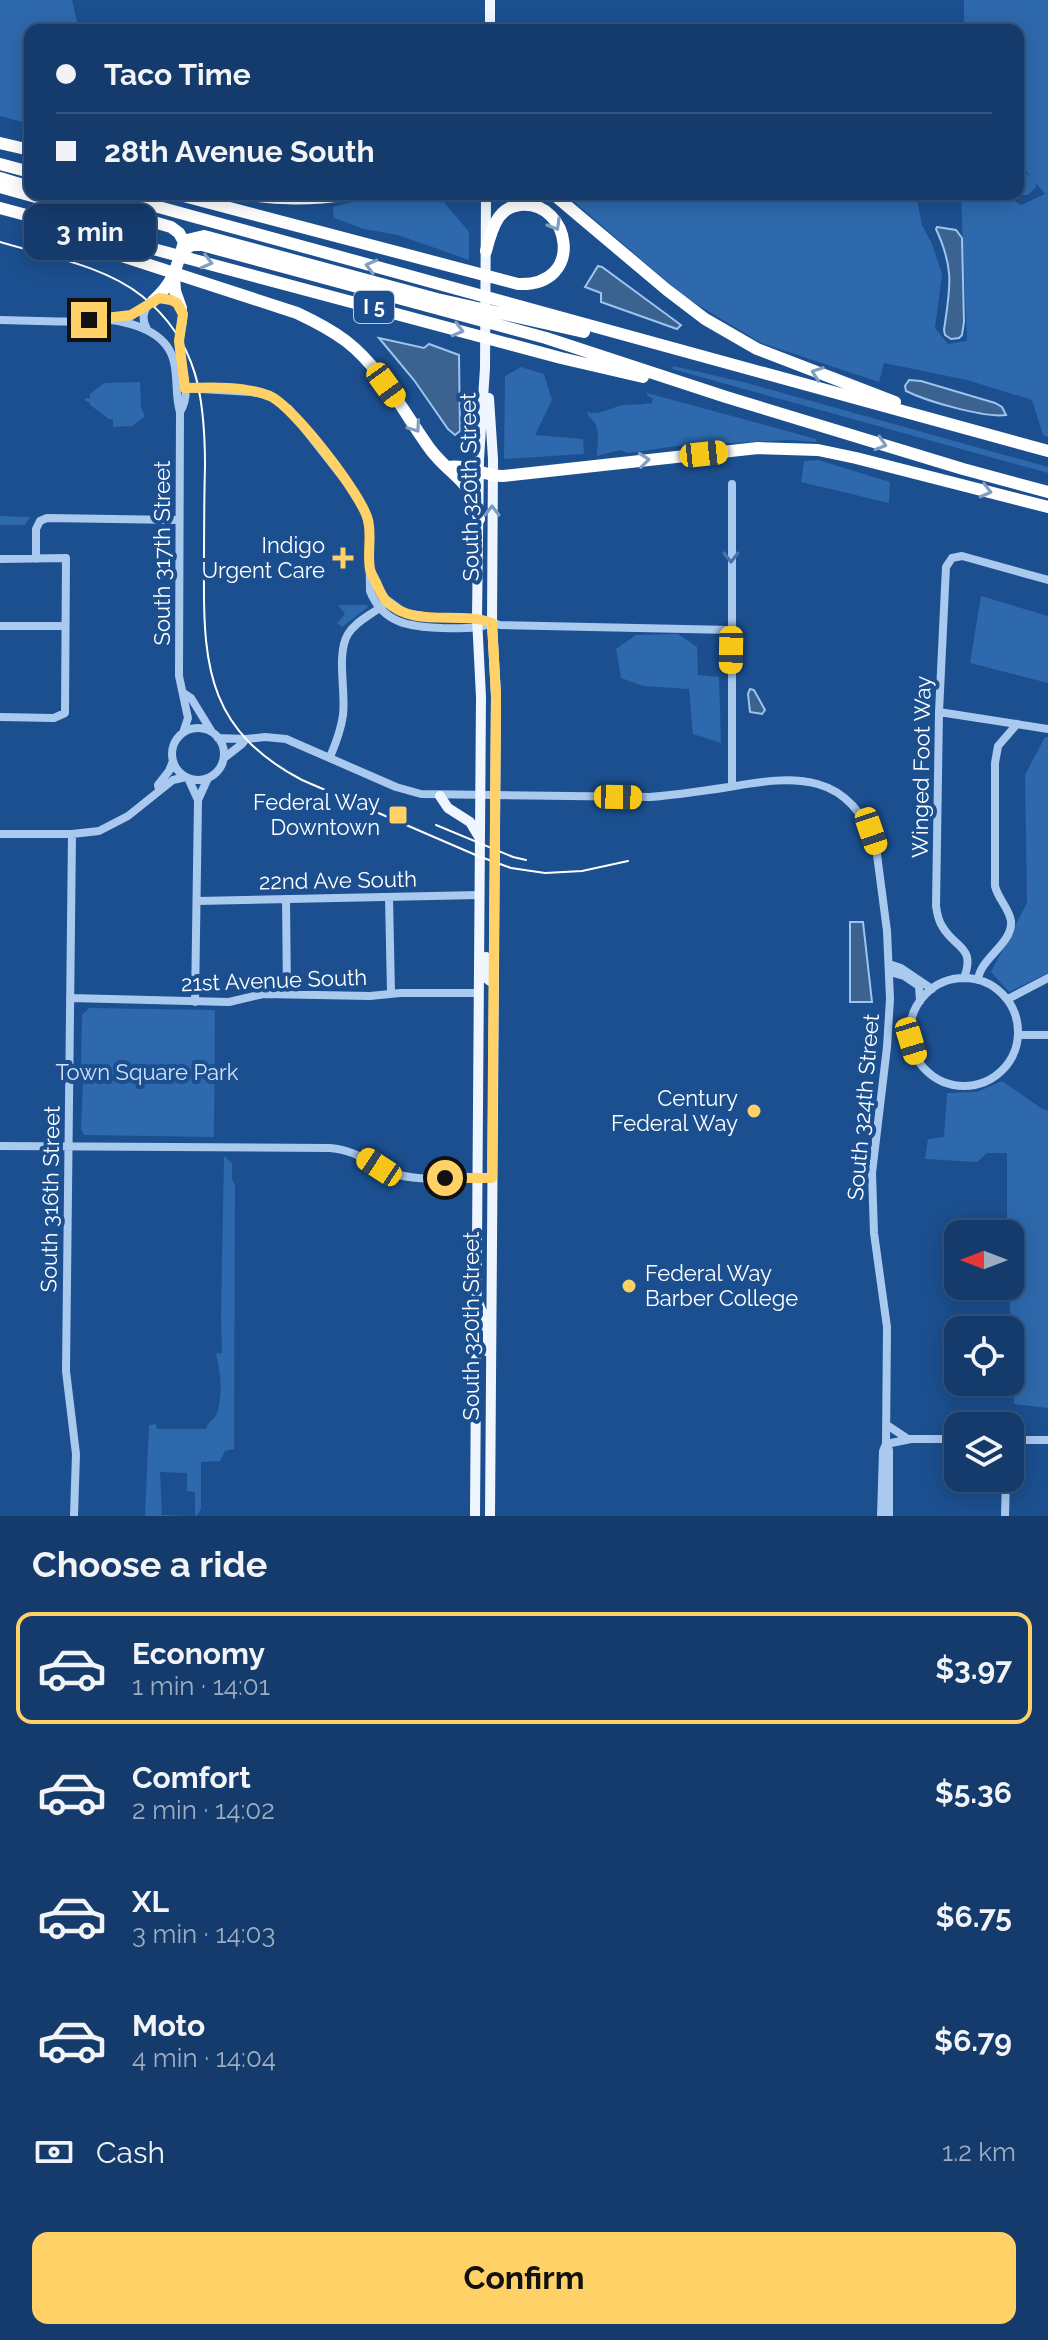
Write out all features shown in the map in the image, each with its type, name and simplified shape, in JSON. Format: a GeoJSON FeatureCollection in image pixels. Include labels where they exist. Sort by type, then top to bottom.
{"type":"FeatureCollection","features":[{"type":"Feature","properties":{"kind":"highway"},"geometry":{"type":"LineString","coordinates":[[3,143],[24,149]]}},
{"type":"Feature","properties":{"kind":"highway"},"geometry":{"type":"LineString","coordinates":[[0,164],[24,170]]}},
{"type":"Feature","properties":{"kind":"highway"},"geometry":{"type":"LineString","coordinates":[[0,178],[24,185]]}},
{"type":"Feature","properties":{"kind":"highway"},"geometry":{"type":"LineString","coordinates":[[0,187],[24,193]]}},
{"type":"Feature","properties":{"kind":"highway"},"geometry":{"type":"LineString","coordinates":[[52,200],[143,223]]}},
{"type":"Feature","properties":{"kind":"highway"},"geometry":{"type":"LineString","coordinates":[[74,200],[167,233],[182,247],[196,244],[229,247],[450,302],[716,361]]}},
{"type":"Feature","properties":{"kind":"highway","name":"I 5"},"geometry":{"type":"LineString","coordinates":[[133,200],[1048,451]]}},
{"type":"Feature","properties":{"kind":"highway"},"geometry":{"type":"LineString","coordinates":[[199,200],[518,284],[541,282],[553,275],[562,260],[562,235],[554,218],[546,211],[528,205],[517,206],[504,211],[499,217],[486,251]]}},
{"type":"Feature","properties":{"kind":"highway"},"geometry":{"type":"LineString","coordinates":[[560,200],[667,290],[705,319],[743,341],[799,367],[969,429]]}},
{"type":"Feature","properties":{"kind":"highway","name":"I 5"},"geometry":{"type":"LineString","coordinates":[[0,208],[561,358],[726,397],[1048,492]]}},
{"type":"Feature","properties":{"kind":"highway"},"geometry":{"type":"LineString","coordinates":[[23,214],[48,232],[297,313],[329,329],[369,365],[431,450],[473,494],[479,519]]}},
{"type":"Feature","properties":{"kind":"highway"},"geometry":{"type":"LineString","coordinates":[[150,304],[170,290],[182,247]]}},
{"type":"Feature","properties":{"kind":"highway"},"geometry":{"type":"LineString","coordinates":[[229,247],[546,338],[726,397]]}},
{"type":"Feature","properties":{"kind":"highway"},"geometry":{"type":"LineString","coordinates":[[170,290],[181,308]]}},
{"type":"Feature","properties":{"kind":"highway"},"geometry":{"type":"LineString","coordinates":[[448,467],[457,465],[493,476],[776,448],[818,450],[1048,507]]}},
{"type":"Feature","properties":{"kind":"main road"},"geometry":{"type":"LineString","coordinates":[[490,0],[490,24]]}},
{"type":"Feature","properties":{"kind":"main road","name":"South 320th Street"},"geometry":{"type":"LineString","coordinates":[[475,1516],[481,697],[479,470],[485,368],[486,200]]}},
{"type":"Feature","properties":{"kind":"main road","name":"South 320th Street"},"geometry":{"type":"LineString","coordinates":[[485,368],[493,442],[492,623],[496,696],[490,1516]]}},
{"type":"Feature","properties":{"kind":"main road"},"geometry":{"type":"LineString","coordinates":[[440,796],[448,808],[470,822],[480,839]]}},
{"type":"Feature","properties":{"kind":"main road"},"geometry":{"type":"LineString","coordinates":[[479,912],[485,933],[486,978],[493,983]]}},
{"type":"Feature","properties":{"kind":"main road"},"geometry":{"type":"LineString","coordinates":[[479,993],[487,998],[487,1041],[493,1058]]}},
{"type":"Feature","properties":{"kind":"main road"},"geometry":{"type":"LineString","coordinates":[[476,1296],[484,1317],[483,1349],[491,1353]]}},
{"type":"Feature","properties":{"kind":"street"},"geometry":{"type":"LineString","coordinates":[[0,320],[104,319],[128,322],[167,337],[181,325],[183,314],[171,300],[159,298],[131,315],[104,319]]}},
{"type":"Feature","properties":{"kind":"street"},"geometry":{"type":"LineString","coordinates":[[150,304],[143,319],[152,333]]}},
{"type":"Feature","properties":{"kind":"street","name":"South 317th Street"},"geometry":{"type":"LineString","coordinates":[[180,412],[185,404],[179,347],[181,325]]}},
{"type":"Feature","properties":{"kind":"street","name":"South 317th Street"},"geometry":{"type":"LineString","coordinates":[[152,333],[165,343],[171,353],[180,412],[179,676],[188,718],[183,733]]}},
{"type":"Feature","properties":{"kind":"street"},"geometry":{"type":"LineString","coordinates":[[185,388],[269,395],[289,409],[355,493],[365,511],[369,529],[370,591],[383,605],[416,616],[478,623],[590,629],[731,630]]}},
{"type":"Feature","properties":{"kind":"street"},"geometry":{"type":"LineString","coordinates":[[198,800],[187,778],[178,771],[172,750],[183,733],[194,729],[246,739],[286,739],[403,790],[440,796],[636,797],[732,786],[732,484]]}},
{"type":"Feature","properties":{"kind":"street"},"geometry":{"type":"LineString","coordinates":[[36,559],[38,524],[47,518],[179,520]]}},
{"type":"Feature","properties":{"kind":"street","name":"Winged Foot Way"},"geometry":{"type":"LineString","coordinates":[[978,975],[960,945],[942,926],[936,906],[939,712],[946,567],[952,558],[962,556],[1048,580]]}},
{"type":"Feature","properties":{"kind":"street"},"geometry":{"type":"LineString","coordinates":[[0,559],[66,558],[65,711],[54,718],[0,717]]}},
{"type":"Feature","properties":{"kind":"street"},"geometry":{"type":"LineString","coordinates":[[330,757],[343,715],[345,642],[356,624],[383,605]]}},
{"type":"Feature","properties":{"kind":"street"},"geometry":{"type":"LineString","coordinates":[[0,626],[65,626]]}},
{"type":"Feature","properties":{"kind":"street","name":"South 317th Street"},"geometry":{"type":"LineString","coordinates":[[185,694],[191,698],[215,735]]}},
{"type":"Feature","properties":{"kind":"street"},"geometry":{"type":"LineString","coordinates":[[939,712],[1048,729]]}},
{"type":"Feature","properties":{"kind":"street"},"geometry":{"type":"LineString","coordinates":[[978,975],[1008,999],[1016,1018],[1018,1035],[1014,1053],[1002,1071],[977,1085],[955,1086],[934,1077],[920,1063],[911,1041],[912,1020],[920,1001],[932,989],[946,981],[978,975],[1007,936],[1011,925],[1010,915],[995,886],[995,763],[998,746],[1017,724]]}},
{"type":"Feature","properties":{"kind":"street"},"geometry":{"type":"LineString","coordinates":[[195,1002],[198,800],[208,778],[220,768],[224,758],[224,751],[215,735]]}},
{"type":"Feature","properties":{"kind":"street"},"geometry":{"type":"LineString","coordinates":[[224,758],[246,739]]}},
{"type":"Feature","properties":{"kind":"street"},"geometry":{"type":"LineString","coordinates":[[159,790],[158,785],[173,760]]}},
{"type":"Feature","properties":{"kind":"street"},"geometry":{"type":"LineString","coordinates":[[0,834],[87,833],[112,826],[173,780],[208,778]]}},
{"type":"Feature","properties":{"kind":"street","name":"South 324th Street"},"geometry":{"type":"LineString","coordinates":[[732,786],[793,779],[817,783],[851,806],[866,823],[876,847],[890,968],[889,1031],[872,1173],[874,1233],[887,1327],[887,1425],[881,1516]]}},
{"type":"Feature","properties":{"kind":"street","name":"South 316th Street"},"geometry":{"type":"LineString","coordinates":[[72,834],[66,1371],[76,1454],[74,1516]]}},
{"type":"Feature","properties":{"kind":"street","name":"22nd Ave South"},"geometry":{"type":"LineString","coordinates":[[197,901],[479,895]]}},
{"type":"Feature","properties":{"kind":"street"},"geometry":{"type":"LineString","coordinates":[[389,897],[391,993]]}},
{"type":"Feature","properties":{"kind":"street"},"geometry":{"type":"LineString","coordinates":[[286,899],[287,994]]}},
{"type":"Feature","properties":{"kind":"street"},"geometry":{"type":"LineString","coordinates":[[964,978],[968,957]]}},
{"type":"Feature","properties":{"kind":"street"},"geometry":{"type":"LineString","coordinates":[[890,968],[905,970],[932,989]]}},
{"type":"Feature","properties":{"kind":"street"},"geometry":{"type":"LineString","coordinates":[[890,968],[919,986],[920,1001]]}},
{"type":"Feature","properties":{"kind":"street"},"geometry":{"type":"LineString","coordinates":[[1008,999],[1048,978]]}},
{"type":"Feature","properties":{"kind":"street","name":"21st Avenue South"},"geometry":{"type":"LineString","coordinates":[[70,998],[229,1002],[263,994],[370,996],[391,993],[479,993]]}},
{"type":"Feature","properties":{"kind":"street"},"geometry":{"type":"LineString","coordinates":[[1018,1035],[1048,1035]]}},
{"type":"Feature","properties":{"kind":"street"},"geometry":{"type":"LineString","coordinates":[[0,1146],[330,1148],[358,1154],[383,1169],[403,1176],[492,1178]]}},
{"type":"Feature","properties":{"kind":"street"},"geometry":{"type":"LineString","coordinates":[[887,1425],[908,1439]]}},
{"type":"Feature","properties":{"kind":"street"},"geometry":{"type":"LineString","coordinates":[[886,1444],[908,1439],[944,1439]]}},
{"type":"Feature","properties":{"kind":"street"},"geometry":{"type":"LineString","coordinates":[[1024,1440],[1048,1440]]}},
{"type":"Feature","properties":{"kind":"street","name":"South 324th Street"},"geometry":{"type":"LineString","coordinates":[[886,1444],[889,1450],[889,1516]]}},
{"type":"Feature","properties":{"kind":"street"},"geometry":{"type":"LineString","coordinates":[[1005,1516],[1006,1492]]}},
{"type":"Feature","properties":{"kind":"green space"},"geometry":{"type":"Polygon","coordinates":[[[0,0],[72,0],[78,24],[24,24],[24,122],[0,116],[0,0]]]}},
{"type":"Feature","properties":{"kind":"green space"},"geometry":{"type":"Polygon","coordinates":[[[964,0],[1048,0],[1048,437],[1043,435],[1032,400],[967,380],[884,363],[879,382],[761,343],[685,297],[572,200],[917,200],[922,225],[942,274],[935,328],[948,344],[967,341],[961,200],[1014,200],[1021,205],[1045,194],[1036,183],[1028,195],[1024,195],[1024,172],[1031,177],[1024,168],[1024,24],[964,24],[964,0]]]}},
{"type":"Feature","properties":{"kind":"green space"},"geometry":{"type":"Polygon","coordinates":[[[360,200],[442,200],[469,232],[469,260],[398,235],[364,229],[334,218],[333,207],[360,200]]]}},
{"type":"Feature","properties":{"kind":"green space"},"geometry":{"type":"Polygon","coordinates":[[[673,366],[747,383],[1048,467],[1048,473],[672,369],[673,366]]]}},
{"type":"Feature","properties":{"kind":"green space"},"geometry":{"type":"Polygon","coordinates":[[[521,367],[544,374],[552,400],[535,435],[583,439],[584,454],[504,459],[505,376],[521,367]]]}},
{"type":"Feature","properties":{"kind":"green space"},"geometry":{"type":"Polygon","coordinates":[[[140,382],[141,408],[145,416],[132,426],[113,427],[113,419],[85,401],[104,383],[140,382]]]}},
{"type":"Feature","properties":{"kind":"green space"},"geometry":{"type":"Polygon","coordinates":[[[647,393],[816,439],[817,442],[789,440],[677,446],[628,453],[620,450],[597,456],[596,424],[587,412],[652,403],[653,399],[647,393]]]}},
{"type":"Feature","properties":{"kind":"green space"},"geometry":{"type":"Polygon","coordinates":[[[818,460],[890,482],[889,503],[801,482],[804,461],[818,460]]]}},
{"type":"Feature","properties":{"kind":"green space"},"geometry":{"type":"Polygon","coordinates":[[[0,516],[30,517],[25,525],[0,525],[0,516]]]}},
{"type":"Feature","properties":{"kind":"green space"},"geometry":{"type":"Polygon","coordinates":[[[981,596],[1048,616],[1048,683],[970,663],[981,596]]]}},
{"type":"Feature","properties":{"kind":"green space"},"geometry":{"type":"Polygon","coordinates":[[[338,605],[368,607],[342,627],[337,623],[345,614],[338,605]]]}},
{"type":"Feature","properties":{"kind":"green space"},"geometry":{"type":"Polygon","coordinates":[[[678,634],[697,647],[698,675],[719,677],[721,743],[693,734],[689,689],[643,686],[621,678],[616,649],[636,635],[678,634]]]}},
{"type":"Feature","properties":{"kind":"green space"},"geometry":{"type":"Polygon","coordinates":[[[1045,737],[1048,737],[1048,973],[1009,992],[991,972],[1027,903],[1025,775],[1045,737]]]}},
{"type":"Feature","properties":{"kind":"green space","name":"Town Square Park"},"geometry":{"type":"Polygon","coordinates":[[[89,1008],[215,1010],[214,1137],[84,1135],[81,1129],[82,1015],[89,1008]]]}},
{"type":"Feature","properties":{"kind":"green space"},"geometry":{"type":"Polygon","coordinates":[[[1002,1081],[1048,1111],[1048,1408],[1014,1404],[1014,1396],[1024,1396],[1024,1316],[1010,1316],[1010,1300],[1024,1300],[1024,1220],[1007,1220],[1007,1153],[987,1153],[977,1162],[925,1159],[928,1139],[944,1137],[947,1093],[977,1092],[1002,1081]]]}},
{"type":"Feature","properties":{"kind":"green space"},"geometry":{"type":"Polygon","coordinates":[[[224,1156],[232,1163],[235,1185],[234,1449],[225,1451],[220,1461],[201,1462],[201,1509],[197,1515],[195,1492],[187,1491],[187,1473],[160,1472],[162,1515],[187,1516],[145,1516],[149,1425],[156,1424],[157,1429],[206,1429],[219,1406],[221,1384],[216,1354],[222,1353],[224,1156]]]}},
{"type":"Feature","properties":{"kind":"shaded area"},"geometry":{"type":"Polygon","coordinates":[[[937,227],[956,230],[962,238],[964,322],[959,338],[951,339],[944,330],[949,279],[937,227]]]}},
{"type":"Feature","properties":{"kind":"shaded area"},"geometry":{"type":"Polygon","coordinates":[[[598,266],[681,325],[677,329],[601,302],[601,293],[585,287],[598,266]]]}},
{"type":"Feature","properties":{"kind":"shaded area"},"geometry":{"type":"Polygon","coordinates":[[[379,338],[424,348],[429,344],[459,355],[460,431],[455,435],[448,429],[414,380],[379,338]]]}},
{"type":"Feature","properties":{"kind":"shaded area"},"geometry":{"type":"Polygon","coordinates":[[[909,380],[995,403],[1002,407],[1006,415],[970,411],[927,399],[906,391],[909,380]]]}},
{"type":"Feature","properties":{"kind":"shaded area"},"geometry":{"type":"Polygon","coordinates":[[[750,689],[754,690],[765,710],[762,714],[750,712],[750,689]]]}},
{"type":"Feature","properties":{"kind":"shaded area"},"geometry":{"type":"Polygon","coordinates":[[[850,922],[863,922],[872,1002],[850,1002],[850,922]]]}},
{"type":"Feature","properties":{"kind":"tram line"},"geometry":{"type":"LineString","coordinates":[[0,242],[92,269],[127,285],[161,313],[187,352],[200,394],[203,417],[206,641],[218,696],[248,741],[302,780],[511,868],[545,873],[582,871],[628,861]]}},
{"type":"Feature","properties":{"kind":"tram line"},"geometry":{"type":"LineString","coordinates":[[436,825],[526,860]]}},
{"type":"Feature","properties":{"kind":"place","name":"Indigo Urgent Care"},"geometry":{"type":"Point","coordinates":[343,558]}},
{"type":"Feature","properties":{"kind":"place","name":"Federal Way Downtown"},"geometry":{"type":"Point","coordinates":[398,815]}},
{"type":"Feature","properties":{"kind":"place","name":"Century Federal Way"},"geometry":{"type":"Point","coordinates":[754,1111]}},
{"type":"Feature","properties":{"kind":"place","name":"Federal Way Barber College"},"geometry":{"type":"Point","coordinates":[629,1286]}},
{"type":"Feature","properties":{"kind":"route"},"geometry":{"type":"LineString","coordinates":[[89,320],[136,314],[159,298],[177,303],[183,314],[179,350],[185,388],[232,389],[269,395],[289,409],[355,493],[365,511],[371,575],[388,603],[416,616],[477,618],[492,623],[496,696],[492,1178],[445,1178]]}}]}
